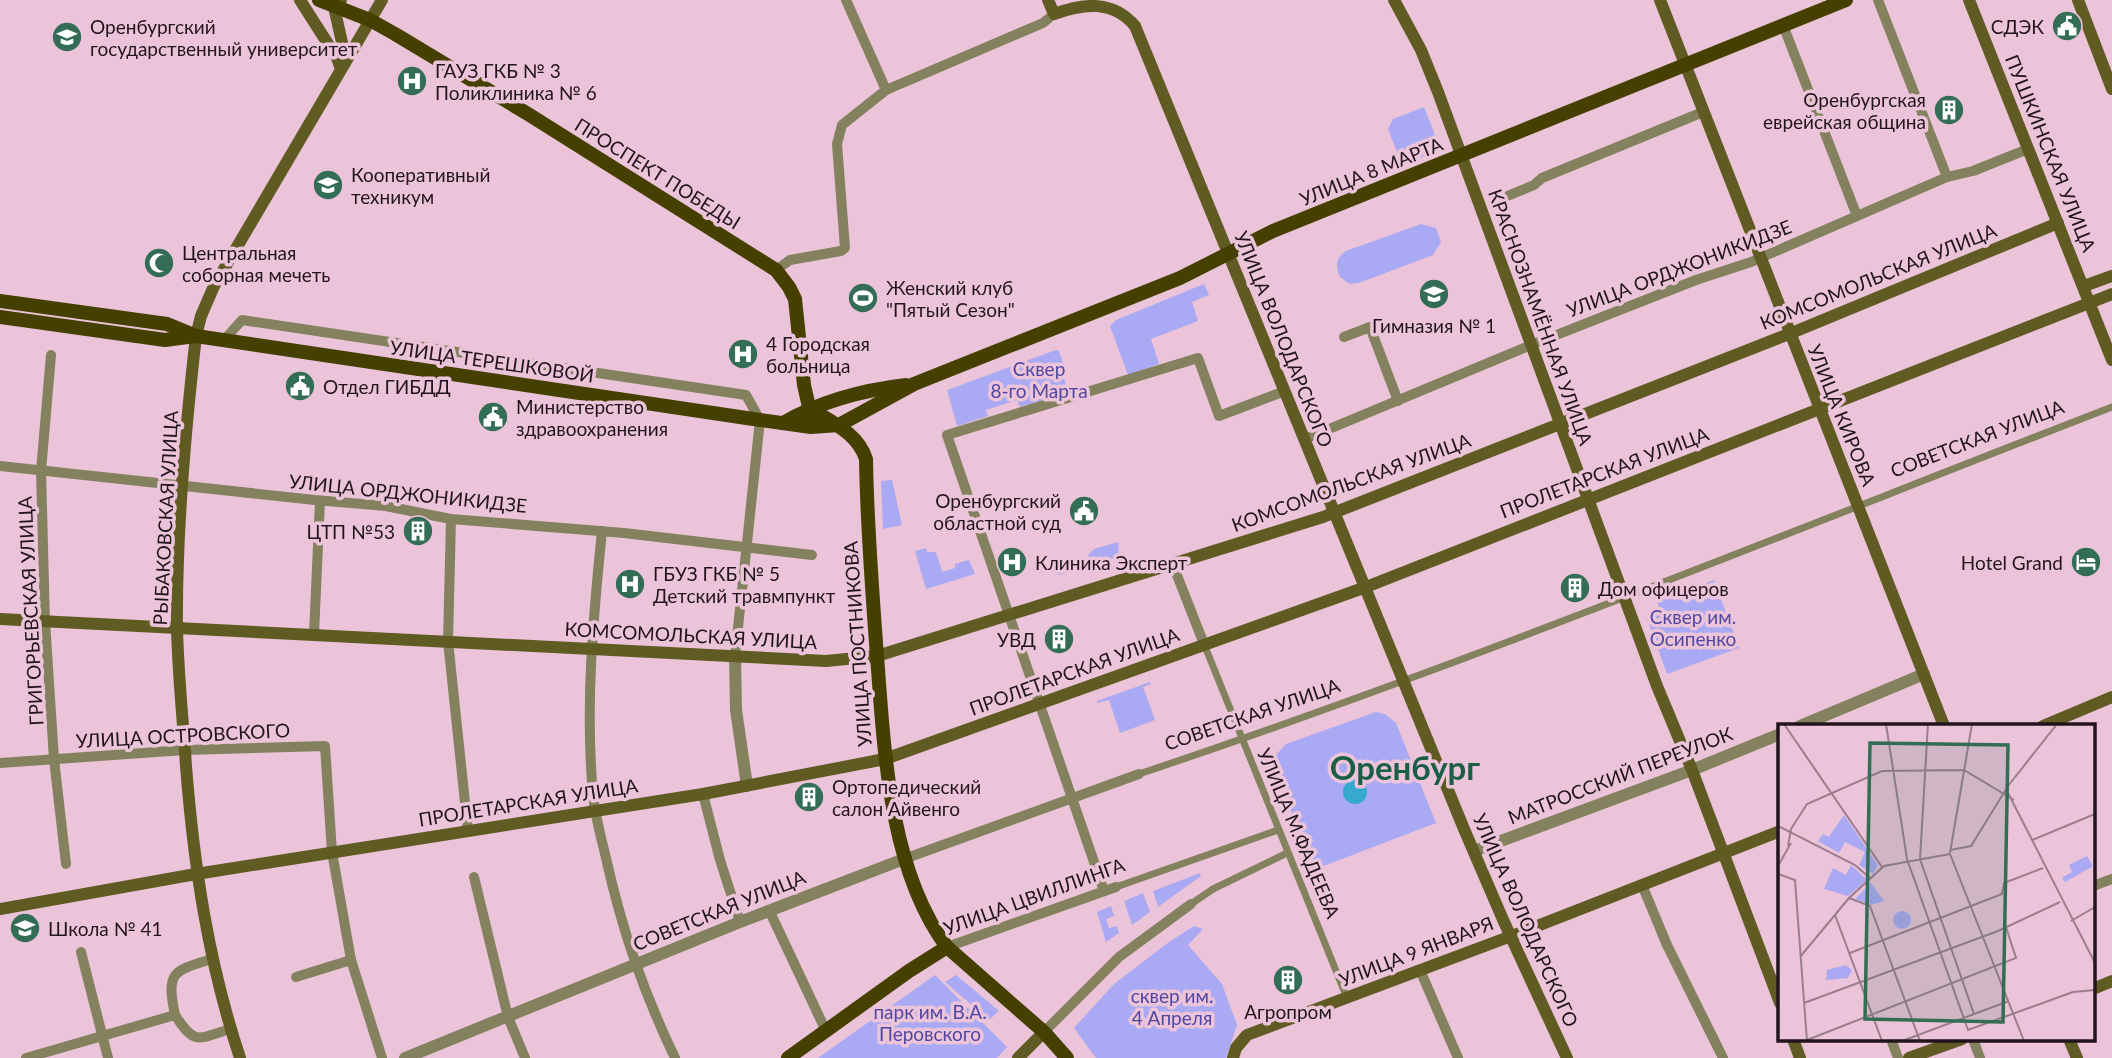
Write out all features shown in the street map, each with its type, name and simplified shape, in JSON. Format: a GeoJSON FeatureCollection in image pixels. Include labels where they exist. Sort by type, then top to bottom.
{"type":"FeatureCollection","features":[{"type":"Feature","properties":{"kind":"main road"},"geometry":{"type":"LineString","coordinates":[[300,0],[343,65]]}},
{"type":"Feature","properties":{"kind":"main road","name":"ПРОСПЕКТ ПОБЕДЫ"},"geometry":{"type":"LineString","coordinates":[[319,0],[337,4],[370,20],[518,108],[776,270],[795,299],[811,427]]}},
{"type":"Feature","properties":{"kind":"main road","name":"РЫБАКОВСКАЯ УЛИЦА"},"geometry":{"type":"LineString","coordinates":[[240,1058],[212,959],[196,874],[177,628],[183,485],[196,336],[214,286],[382,0]]}},
{"type":"Feature","properties":{"kind":"main road"},"geometry":{"type":"LineString","coordinates":[[1048,0],[1054,14]]}},
{"type":"Feature","properties":{"kind":"main road","name":"КРАСНОЗНАМЁННАЯ УЛИЦА"},"geometry":{"type":"LineString","coordinates":[[1394,0],[1421,50],[1462,156],[1669,718],[1692,770],[1778,998]]}},
{"type":"Feature","properties":{"kind":"main road","name":"УЛИЦА КИРОВА"},"geometry":{"type":"LineString","coordinates":[[1660,0],[1943,724]]}},
{"type":"Feature","properties":{"kind":"main road","name":"УЛИЦА 8 МАРТА"},"geometry":{"type":"LineString","coordinates":[[839,425],[865,414],[914,384],[1180,278],[1273,231],[1846,0]]}},
{"type":"Feature","properties":{"kind":"main road","name":"ПУШКИНСКАЯ УЛИЦА"},"geometry":{"type":"LineString","coordinates":[[1969,0],[2112,360]]}},
{"type":"Feature","properties":{"kind":"main road"},"geometry":{"type":"LineString","coordinates":[[2078,0],[2112,89]]}},
{"type":"Feature","properties":{"kind":"main road"},"geometry":{"type":"LineString","coordinates":[[337,4],[343,65]]}},
{"type":"Feature","properties":{"kind":"main road","name":"УЛИЦА ВОЛОДАРСКОГО"},"geometry":{"type":"LineString","coordinates":[[1054,14],[1067,9],[1104,5],[1117,8],[1127,15],[1135,26],[1474,851],[1567,1058]]}},
{"type":"Feature","properties":{"kind":"main road","name":"КОМСОМОЛЬСКАЯ УЛИЦА"},"geometry":{"type":"LineString","coordinates":[[0,619],[825,661],[877,656],[1336,512],[1789,334],[2059,223]]}},
{"type":"Feature","properties":{"kind":"main road"},"geometry":{"type":"LineString","coordinates":[[2084,286],[2112,276]]}},
{"type":"Feature","properties":{"kind":"main road","name":"ПРОЛЕТАРСКАЯ УЛИЦА"},"geometry":{"type":"LineString","coordinates":[[0,909],[196,874],[703,794],[885,759],[1366,587],[2112,294]]}},
{"type":"Feature","properties":{"kind":"main road","name":"УЛИЦА ТЕРЕШКОВОЙ"},"geometry":{"type":"LineString","coordinates":[[0,301],[167,324],[196,336],[760,420],[811,427],[839,425]]}},
{"type":"Feature","properties":{"kind":"main road","name":"УЛИЦА ТЕРЕШКОВОЙ"},"geometry":{"type":"LineString","coordinates":[[0,317],[165,340],[196,336]]}},
{"type":"Feature","properties":{"kind":"main road","name":"УЛИЦА 8 МАРТА"},"geometry":{"type":"LineString","coordinates":[[809,408],[863,393],[914,384]]}},
{"type":"Feature","properties":{"kind":"main road"},"geometry":{"type":"LineString","coordinates":[[783,423],[809,408],[839,425]]}},
{"type":"Feature","properties":{"kind":"main road","name":"УЛИЦА ПОСТНИКОВА"},"geometry":{"type":"LineString","coordinates":[[839,425],[864,451],[866,459],[869,556],[885,759],[904,859],[921,902],[947,947],[1044,1032],[1067,1058]]}},
{"type":"Feature","properties":{"kind":"main road"},"geometry":{"type":"LineString","coordinates":[[2048,724],[2112,697]]}},
{"type":"Feature","properties":{"kind":"main road","name":"УЛИЦА 9 ЯНВАРЯ"},"geometry":{"type":"LineString","coordinates":[[1233,1058],[1236,1048],[1247,1035],[1778,832]]}},
{"type":"Feature","properties":{"kind":"main road","name":"УЛИЦА ЦВИЛЛИНГА"},"geometry":{"type":"LineString","coordinates":[[788,1058],[947,947]]}},
{"type":"Feature","properties":{"kind":"main road"},"geometry":{"type":"LineString","coordinates":[[2094,989],[2112,981]]}},
{"type":"Feature","properties":{"kind":"main road"},"geometry":{"type":"LineString","coordinates":[[1018,1058],[1044,1032]]}},
{"type":"Feature","properties":{"kind":"main road"},"geometry":{"type":"LineString","coordinates":[[1793,1040],[1800,1058]]}},
{"type":"Feature","properties":{"kind":"main road"},"geometry":{"type":"LineString","coordinates":[[1909,1058],[1959,1040]]}},
{"type":"Feature","properties":{"kind":"main road"},"geometry":{"type":"LineString","coordinates":[[2069,1040],[2077,1058]]}},
{"type":"Feature","properties":{"kind":"street"},"geometry":{"type":"LineString","coordinates":[[846,0],[886,90]]}},
{"type":"Feature","properties":{"kind":"street"},"geometry":{"type":"LineString","coordinates":[[1878,0],[1947,177]]}},
{"type":"Feature","properties":{"kind":"street"},"geometry":{"type":"LineString","coordinates":[[776,270],[790,260],[845,248],[837,144],[840,130],[846,120],[886,90],[1043,23],[1054,14]]}},
{"type":"Feature","properties":{"kind":"street"},"geometry":{"type":"LineString","coordinates":[[1783,25],[1857,216]]}},
{"type":"Feature","properties":{"kind":"street"},"geometry":{"type":"LineString","coordinates":[[1500,199],[1534,185],[1542,178],[1703,112]]}},
{"type":"Feature","properties":{"kind":"street","name":"УЛИЦА ОРДЖОНИКИДЗЕ"},"geometry":{"type":"LineString","coordinates":[[1305,439],[1696,279],[1760,258],[1947,177],[2028,149]]}},
{"type":"Feature","properties":{"kind":"street"},"geometry":{"type":"LineString","coordinates":[[224,340],[242,320],[746,395],[760,420],[735,656],[736,710],[747,786]]}},
{"type":"Feature","properties":{"kind":"street"},"geometry":{"type":"LineString","coordinates":[[1344,337],[1370,327],[1398,401]]}},
{"type":"Feature","properties":{"kind":"street","name":"ГРИГОРЬЕВСКАЯ УЛИЦА"},"geometry":{"type":"LineString","coordinates":[[51,355],[41,471],[45,621],[54,760],[66,864]]}},
{"type":"Feature","properties":{"kind":"street"},"geometry":{"type":"LineString","coordinates":[[1104,891],[1007,616],[947,435],[1198,358],[1219,416],[1285,391]]}},
{"type":"Feature","properties":{"kind":"street","name":"СОВЕТСКАЯ УЛИЦА"},"geometry":{"type":"LineString","coordinates":[[405,1058],[769,910],[1085,792],[1241,740],[1625,597],[2112,407]]}},
{"type":"Feature","properties":{"kind":"street","name":"УЛИЦА ОРДЖОНИКИДЗЕ"},"geometry":{"type":"LineString","coordinates":[[0,466],[386,506],[452,519],[602,531],[812,555]]}},
{"type":"Feature","properties":{"kind":"street"},"geometry":{"type":"LineString","coordinates":[[314,634],[320,501]]}},
{"type":"Feature","properties":{"kind":"street"},"geometry":{"type":"LineString","coordinates":[[452,519],[449,642],[468,831]]}},
{"type":"Feature","properties":{"kind":"street"},"geometry":{"type":"LineString","coordinates":[[602,531],[590,649],[590,751],[595,810],[611,882],[635,965],[675,1058]]}},
{"type":"Feature","properties":{"kind":"street","name":"УЛИЦА М.ФАДЕЕВА"},"geometry":{"type":"LineString","coordinates":[[1173,565],[1241,740],[1348,998]]}},
{"type":"Feature","properties":{"kind":"street"},"geometry":{"type":"LineString","coordinates":[[1805,724],[1924,674]]}},
{"type":"Feature","properties":{"kind":"street","name":"МАТРОССКИЙ ПЕРЕУЛОК"},"geometry":{"type":"LineString","coordinates":[[1474,851],[1692,770],[1778,735]]}},
{"type":"Feature","properties":{"kind":"street","name":"УЛИЦА ОСТРОВСКОГО"},"geometry":{"type":"LineString","coordinates":[[0,763],[185,750],[325,746],[332,852]]}},
{"type":"Feature","properties":{"kind":"street"},"geometry":{"type":"LineString","coordinates":[[703,794],[740,922]]}},
{"type":"Feature","properties":{"kind":"street","name":"УЛИЦА ЦВИЛЛИНГА"},"geometry":{"type":"LineString","coordinates":[[947,947],[1278,830]]}},
{"type":"Feature","properties":{"kind":"street"},"geometry":{"type":"LineString","coordinates":[[332,852],[351,960],[382,1058]]}},
{"type":"Feature","properties":{"kind":"street"},"geometry":{"type":"LineString","coordinates":[[1044,1032],[1119,957],[1213,889],[1287,853]]}},
{"type":"Feature","properties":{"kind":"street"},"geometry":{"type":"LineString","coordinates":[[474,877],[508,1017],[525,1058]]}},
{"type":"Feature","properties":{"kind":"street"},"geometry":{"type":"LineString","coordinates":[[2094,886],[2112,879]]}},
{"type":"Feature","properties":{"kind":"street"},"geometry":{"type":"LineString","coordinates":[[1642,885],[1667,945],[1723,1058]]}},
{"type":"Feature","properties":{"kind":"street"},"geometry":{"type":"LineString","coordinates":[[769,910],[826,1031]]}},
{"type":"Feature","properties":{"kind":"street"},"geometry":{"type":"LineString","coordinates":[[81,952],[108,1058]]}},
{"type":"Feature","properties":{"kind":"street"},"geometry":{"type":"LineString","coordinates":[[212,959],[179,969],[175,975],[172,997],[175,1015],[190,1036],[199,1039],[230,1029]]}},
{"type":"Feature","properties":{"kind":"street"},"geometry":{"type":"LineString","coordinates":[[296,977],[351,960]]}},
{"type":"Feature","properties":{"kind":"street"},"geometry":{"type":"LineString","coordinates":[[1420,970],[1458,1058]]}},
{"type":"Feature","properties":{"kind":"street"},"geometry":{"type":"LineString","coordinates":[[26,1058],[175,1015]]}},
{"type":"Feature","properties":{"kind":"street"},"geometry":{"type":"LineString","coordinates":[[1891,1040],[1898,1058]]}},
{"type":"Feature","properties":{"kind":"street"},"geometry":{"type":"LineString","coordinates":[[1973,1040],[1980,1058]]}},
{"type":"Feature","properties":{"kind":"green space"},"geometry":{"type":"Polygon","coordinates":[[[1424,107],[1439,145],[1434,152],[1402,165],[1388,129],[1393,119],[1424,107]]]}},
{"type":"Feature","properties":{"kind":"green space"},"geometry":{"type":"Polygon","coordinates":[[[1421,224],[1436,228],[1441,242],[1433,255],[1359,283],[1350,284],[1340,277],[1337,262],[1346,251],[1421,224]]]}},
{"type":"Feature","properties":{"kind":"green space"},"geometry":{"type":"Polygon","coordinates":[[[1204,284],[1209,295],[1192,302],[1198,321],[1151,339],[1159,364],[1128,375],[1110,326],[1116,320],[1204,284]]]}},
{"type":"Feature","properties":{"kind":"green space","name":"Сквер 8-го Марта"},"geometry":{"type":"Polygon","coordinates":[[[1059,351],[1065,369],[1062,372],[1066,385],[1071,385],[1072,393],[1020,407],[1017,400],[986,410],[988,416],[957,426],[947,390],[1059,351]]]}},
{"type":"Feature","properties":{"kind":"green space"},"geometry":{"type":"Polygon","coordinates":[[[892,480],[902,525],[883,529],[881,481],[892,480]]]}},
{"type":"Feature","properties":{"kind":"green space"},"geometry":{"type":"Polygon","coordinates":[[[1118,542],[1119,557],[1091,565],[1088,555],[1094,549],[1118,542]]]}},
{"type":"Feature","properties":{"kind":"green space"},"geometry":{"type":"Polygon","coordinates":[[[926,548],[927,552],[936,552],[942,572],[969,560],[975,574],[926,589],[915,551],[926,548]]]}},
{"type":"Feature","properties":{"kind":"green space"},"geometry":{"type":"Polygon","coordinates":[[[1072,557],[1079,559],[1082,569],[1059,575],[1053,572],[1051,563],[1072,557]]]}},
{"type":"Feature","properties":{"kind":"green space","name":"Сквер им. Осипенко"},"geometry":{"type":"Polygon","coordinates":[[[1714,580],[1739,648],[1667,674],[1647,618],[1661,613],[1657,602],[1714,580]]]}},
{"type":"Feature","properties":{"kind":"green space"},"geometry":{"type":"Polygon","coordinates":[[[1150,682],[1151,684],[1143,687],[1155,720],[1120,733],[1109,700],[1097,701],[1150,682]]]}},
{"type":"Feature","properties":{"kind":"green space"},"geometry":{"type":"Polygon","coordinates":[[[1376,712],[1385,714],[1396,723],[1436,823],[1313,870],[1275,770],[1275,756],[1286,744],[1376,712]]]}},
{"type":"Feature","properties":{"kind":"green space"},"geometry":{"type":"Polygon","coordinates":[[[1200,873],[1201,876],[1158,907],[1153,891],[1200,873]]]}},
{"type":"Feature","properties":{"kind":"green space"},"geometry":{"type":"Polygon","coordinates":[[[1143,893],[1150,912],[1132,925],[1124,901],[1143,893]]]}},
{"type":"Feature","properties":{"kind":"green space"},"geometry":{"type":"Polygon","coordinates":[[[1111,906],[1114,916],[1106,919],[1109,928],[1117,926],[1119,933],[1106,942],[1097,912],[1111,906]]]}},
{"type":"Feature","properties":{"kind":"green space","name":"сквер им. 4 Апреля"},"geometry":{"type":"Polygon","coordinates":[[[1194,926],[1203,929],[1188,945],[1222,984],[1237,1025],[1226,1058],[1096,1058],[1074,1028],[1114,984],[1194,926]]]}},
{"type":"Feature","properties":{"kind":"green space","name":"парк им. В.А. Перовского"},"geometry":{"type":"Polygon","coordinates":[[[935,975],[1007,1047],[997,1058],[818,1058],[935,975]]]}},
{"type":"Feature","properties":{"kind":"green space"},"geometry":{"type":"Polygon","coordinates":[[[956,975],[999,1011],[989,1020],[945,982],[956,975]]]}},
{"type":"Feature","properties":{"kind":"shaded area"},"geometry":{"type":"Polygon","coordinates":[[[1355,780],[1363,784],[1367,792],[1363,800],[1355,804],[1347,800],[1343,792],[1347,784],[1355,780]]]}},
{"type":"Feature","properties":{"kind":"place","name":"СДЭК"},"geometry":{"type":"Point","coordinates":[2067,26]}},
{"type":"Feature","properties":{"kind":"place","name":"Оренбургский государственный университет"},"geometry":{"type":"Point","coordinates":[67,37]}},
{"type":"Feature","properties":{"kind":"place","name":"ГАУЗ ГКБ № 3 Поликлиника № 6"},"geometry":{"type":"Point","coordinates":[412,81]}},
{"type":"Feature","properties":{"kind":"place","name":"Оренбургская еврейская община"},"geometry":{"type":"Point","coordinates":[1949,110]}},
{"type":"Feature","properties":{"kind":"place","name":"Кооперативный техникум"},"geometry":{"type":"Point","coordinates":[328,185]}},
{"type":"Feature","properties":{"kind":"place","name":"Центральная соборная мечеть"},"geometry":{"type":"Point","coordinates":[159,263]}},
{"type":"Feature","properties":{"kind":"place","name":"Гимназия № 1"},"geometry":{"type":"Point","coordinates":[1434,294]}},
{"type":"Feature","properties":{"kind":"place","name":"Женский клуб \"Пятый Сезон\""},"geometry":{"type":"Point","coordinates":[863,298]}},
{"type":"Feature","properties":{"kind":"place","name":"4 Городская больница"},"geometry":{"type":"Point","coordinates":[743,354]}},
{"type":"Feature","properties":{"kind":"place","name":"Отдел ГИБДД"},"geometry":{"type":"Point","coordinates":[300,386]}},
{"type":"Feature","properties":{"kind":"place","name":"Министерство здравоохранения"},"geometry":{"type":"Point","coordinates":[493,417]}},
{"type":"Feature","properties":{"kind":"place","name":"Оренбургский областной суд"},"geometry":{"type":"Point","coordinates":[1084,511]}},
{"type":"Feature","properties":{"kind":"place","name":"ЦТП №53"},"geometry":{"type":"Point","coordinates":[418,531]}},
{"type":"Feature","properties":{"kind":"place","name":"Клиника Эксперт"},"geometry":{"type":"Point","coordinates":[1012,562]}},
{"type":"Feature","properties":{"kind":"place","name":"Hotel Grand"},"geometry":{"type":"Point","coordinates":[2086,562]}},
{"type":"Feature","properties":{"kind":"place","name":"ГБУЗ ГКБ № 5 Детский травмпункт"},"geometry":{"type":"Point","coordinates":[630,584]}},
{"type":"Feature","properties":{"kind":"place","name":"Дом офицеров"},"geometry":{"type":"Point","coordinates":[1575,588]}},
{"type":"Feature","properties":{"kind":"place","name":"УВД"},"geometry":{"type":"Point","coordinates":[1059,639]}},
{"type":"Feature","properties":{"kind":"place","name":"Ортопедический салон Айвенго"},"geometry":{"type":"Point","coordinates":[809,797]}},
{"type":"Feature","properties":{"kind":"place","name":"Школа № 41"},"geometry":{"type":"Point","coordinates":[25,928]}},
{"type":"Feature","properties":{"kind":"place","name":"Агропром"},"geometry":{"type":"Point","coordinates":[1288,980]}},
{"type":"Feature","properties":{"kind":"district","name":"Оренбург"},"geometry":{"type":"Point","coordinates":[1405,767]}}]}
